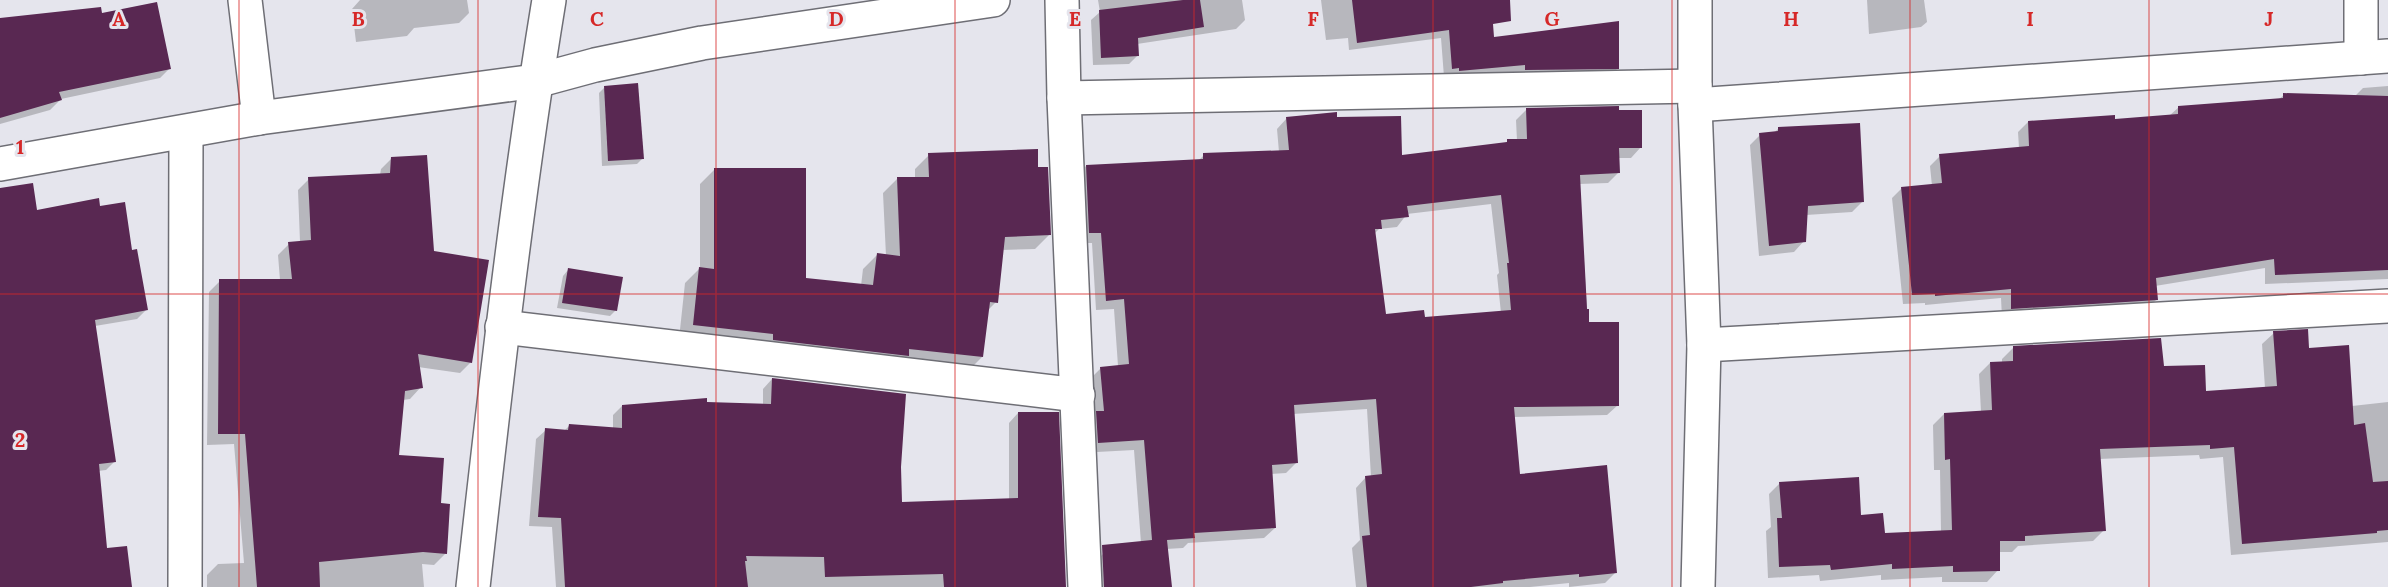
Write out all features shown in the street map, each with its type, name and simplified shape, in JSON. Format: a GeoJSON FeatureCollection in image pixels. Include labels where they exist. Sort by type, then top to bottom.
{"type":"FeatureCollection","features":[{"type":"Feature","properties":{"kind":"street"},"geometry":{"type":"LineString","coordinates":[[245,0],[259,118]]}},
{"type":"Feature","properties":{"kind":"street"},"geometry":{"type":"LineString","coordinates":[[473,587],[502,327],[549,0]]}},
{"type":"Feature","properties":{"kind":"street"},"geometry":{"type":"LineString","coordinates":[[0,165],[259,118],[536,81],[595,65],[702,43],[993,0]]}},
{"type":"Feature","properties":{"kind":"street"},"geometry":{"type":"LineString","coordinates":[[1062,0],[1064,98],[1085,587]]}},
{"type":"Feature","properties":{"kind":"street"},"geometry":{"type":"LineString","coordinates":[[1695,0],[1695,96],[1704,345],[1698,587]]}},
{"type":"Feature","properties":{"kind":"street"},"geometry":{"type":"LineString","coordinates":[[1064,98],[1695,96],[2374,57],[2361,0]]}},
{"type":"Feature","properties":{"kind":"street"},"geometry":{"type":"LineString","coordinates":[[185,587],[186,132]]}},
{"type":"Feature","properties":{"kind":"street"},"geometry":{"type":"LineString","coordinates":[[1704,345],[2388,306]]}},
{"type":"Feature","properties":{"kind":"street"},"geometry":{"type":"LineString","coordinates":[[502,327],[1078,395]]}},
{"type":"Feature","properties":{"kind":"building"},"geometry":{"type":"Polygon","coordinates":[[[1200,0],[1204,27],[1138,38],[1139,56],[1101,58],[1099,10],[1200,0]]]}},
{"type":"Feature","properties":{"kind":"building"},"geometry":{"type":"Polygon","coordinates":[[[1352,0],[1510,0],[1511,21],[1493,24],[1494,37],[1619,21],[1619,69],[1525,70],[1525,65],[1459,71],[1459,68],[1452,69],[1449,30],[1357,43],[1352,0]]]}},
{"type":"Feature","properties":{"kind":"building"},"geometry":{"type":"Polygon","coordinates":[[[157,2],[171,69],[59,92],[62,100],[0,118],[0,18],[101,7],[102,13],[157,2]]]}},
{"type":"Feature","properties":{"kind":"building"},"geometry":{"type":"Polygon","coordinates":[[[638,83],[644,159],[608,161],[604,86],[638,83]]]}},
{"type":"Feature","properties":{"kind":"building"},"geometry":{"type":"Polygon","coordinates":[[[2283,93],[2388,96],[2388,270],[2275,275],[2274,259],[2156,278],[2158,300],[2011,309],[2011,289],[1935,296],[1935,294],[1912,295],[1901,187],[1942,183],[1939,154],[2029,146],[2028,121],[2115,115],[2115,119],[2178,114],[2178,106],[2283,98],[2283,93]]]}},
{"type":"Feature","properties":{"kind":"building"},"geometry":{"type":"Polygon","coordinates":[[[1619,106],[1619,110],[1642,110],[1642,148],[1619,148],[1620,173],[1580,175],[1589,322],[1619,322],[1619,406],[1514,407],[1520,474],[1607,465],[1617,573],[1503,581],[1503,583],[1471,587],[1367,587],[1362,536],[1370,535],[1365,476],[1382,474],[1376,399],[1294,405],[1298,463],[1272,465],[1276,528],[1194,533],[1195,538],[1167,540],[1172,587],[1104,587],[1102,545],[1152,540],[1144,440],[1098,443],[1096,411],[1104,411],[1100,367],[1129,364],[1124,299],[1106,301],[1101,233],[1089,233],[1086,165],[1203,159],[1203,153],[1289,150],[1286,117],[1337,112],[1337,117],[1401,116],[1402,155],[1507,142],[1507,139],[1527,139],[1526,108],[1619,106]],[[1501,195],[1407,206],[1409,217],[1381,220],[1382,229],[1375,229],[1386,314],[1424,310],[1425,317],[1511,310],[1507,263],[1509,263],[1501,195]]]}},
{"type":"Feature","properties":{"kind":"building"},"geometry":{"type":"Polygon","coordinates":[[[1860,123],[1864,202],[1808,206],[1806,242],[1769,246],[1759,133],[1778,131],[1778,127],[1860,123]]]}},
{"type":"Feature","properties":{"kind":"building"},"geometry":{"type":"Polygon","coordinates":[[[1038,149],[1038,167],[1048,167],[1051,235],[1005,237],[998,303],[990,302],[983,357],[909,349],[909,356],[773,340],[773,334],[693,325],[699,267],[714,269],[714,168],[806,168],[806,278],[873,285],[877,253],[900,256],[897,177],[929,177],[928,153],[1038,149]]]}},
{"type":"Feature","properties":{"kind":"building"},"geometry":{"type":"Polygon","coordinates":[[[427,155],[434,251],[489,260],[472,363],[418,354],[423,388],[405,391],[399,455],[444,458],[441,503],[450,504],[447,554],[423,552],[319,562],[320,587],[257,587],[245,434],[218,434],[219,279],[292,279],[288,242],[311,240],[308,177],[390,173],[391,157],[427,155]]]}},
{"type":"Feature","properties":{"kind":"building"},"geometry":{"type":"Polygon","coordinates":[[[33,183],[37,210],[99,198],[100,206],[125,202],[132,250],[137,249],[148,310],[95,320],[116,462],[99,464],[107,548],[127,546],[132,587],[0,587],[0,188],[33,183]]]}},
{"type":"Feature","properties":{"kind":"building"},"geometry":{"type":"Polygon","coordinates":[[[568,268],[623,277],[617,311],[562,303],[568,268]]]}},
{"type":"Feature","properties":{"kind":"building"},"geometry":{"type":"Polygon","coordinates":[[[2308,329],[2309,348],[2349,345],[2354,425],[2365,423],[2373,482],[2388,481],[2388,530],[2377,531],[2377,533],[2242,544],[2234,447],[2210,449],[2210,445],[2100,449],[2106,531],[2025,536],[2025,541],[2000,541],[2000,571],[1953,572],[1953,566],[1892,569],[1892,564],[1831,570],[1830,565],[1779,567],[1777,518],[1782,518],[1779,482],[1859,477],[1861,515],[1883,513],[1885,533],[1952,530],[1950,459],[1945,460],[1944,413],[1992,410],[1990,362],[2013,361],[2013,346],[2161,338],[2164,366],[2205,365],[2206,391],[2277,386],[2273,331],[2308,329]]]}},
{"type":"Feature","properties":{"kind":"building"},"geometry":{"type":"Polygon","coordinates":[[[772,378],[906,394],[901,467],[902,502],[1018,498],[1018,412],[1059,412],[1066,587],[944,587],[943,574],[825,577],[824,557],[746,556],[748,587],[565,587],[561,518],[538,517],[545,428],[568,430],[569,424],[622,428],[622,405],[707,398],[707,402],[771,404],[772,378]]]}}]}
